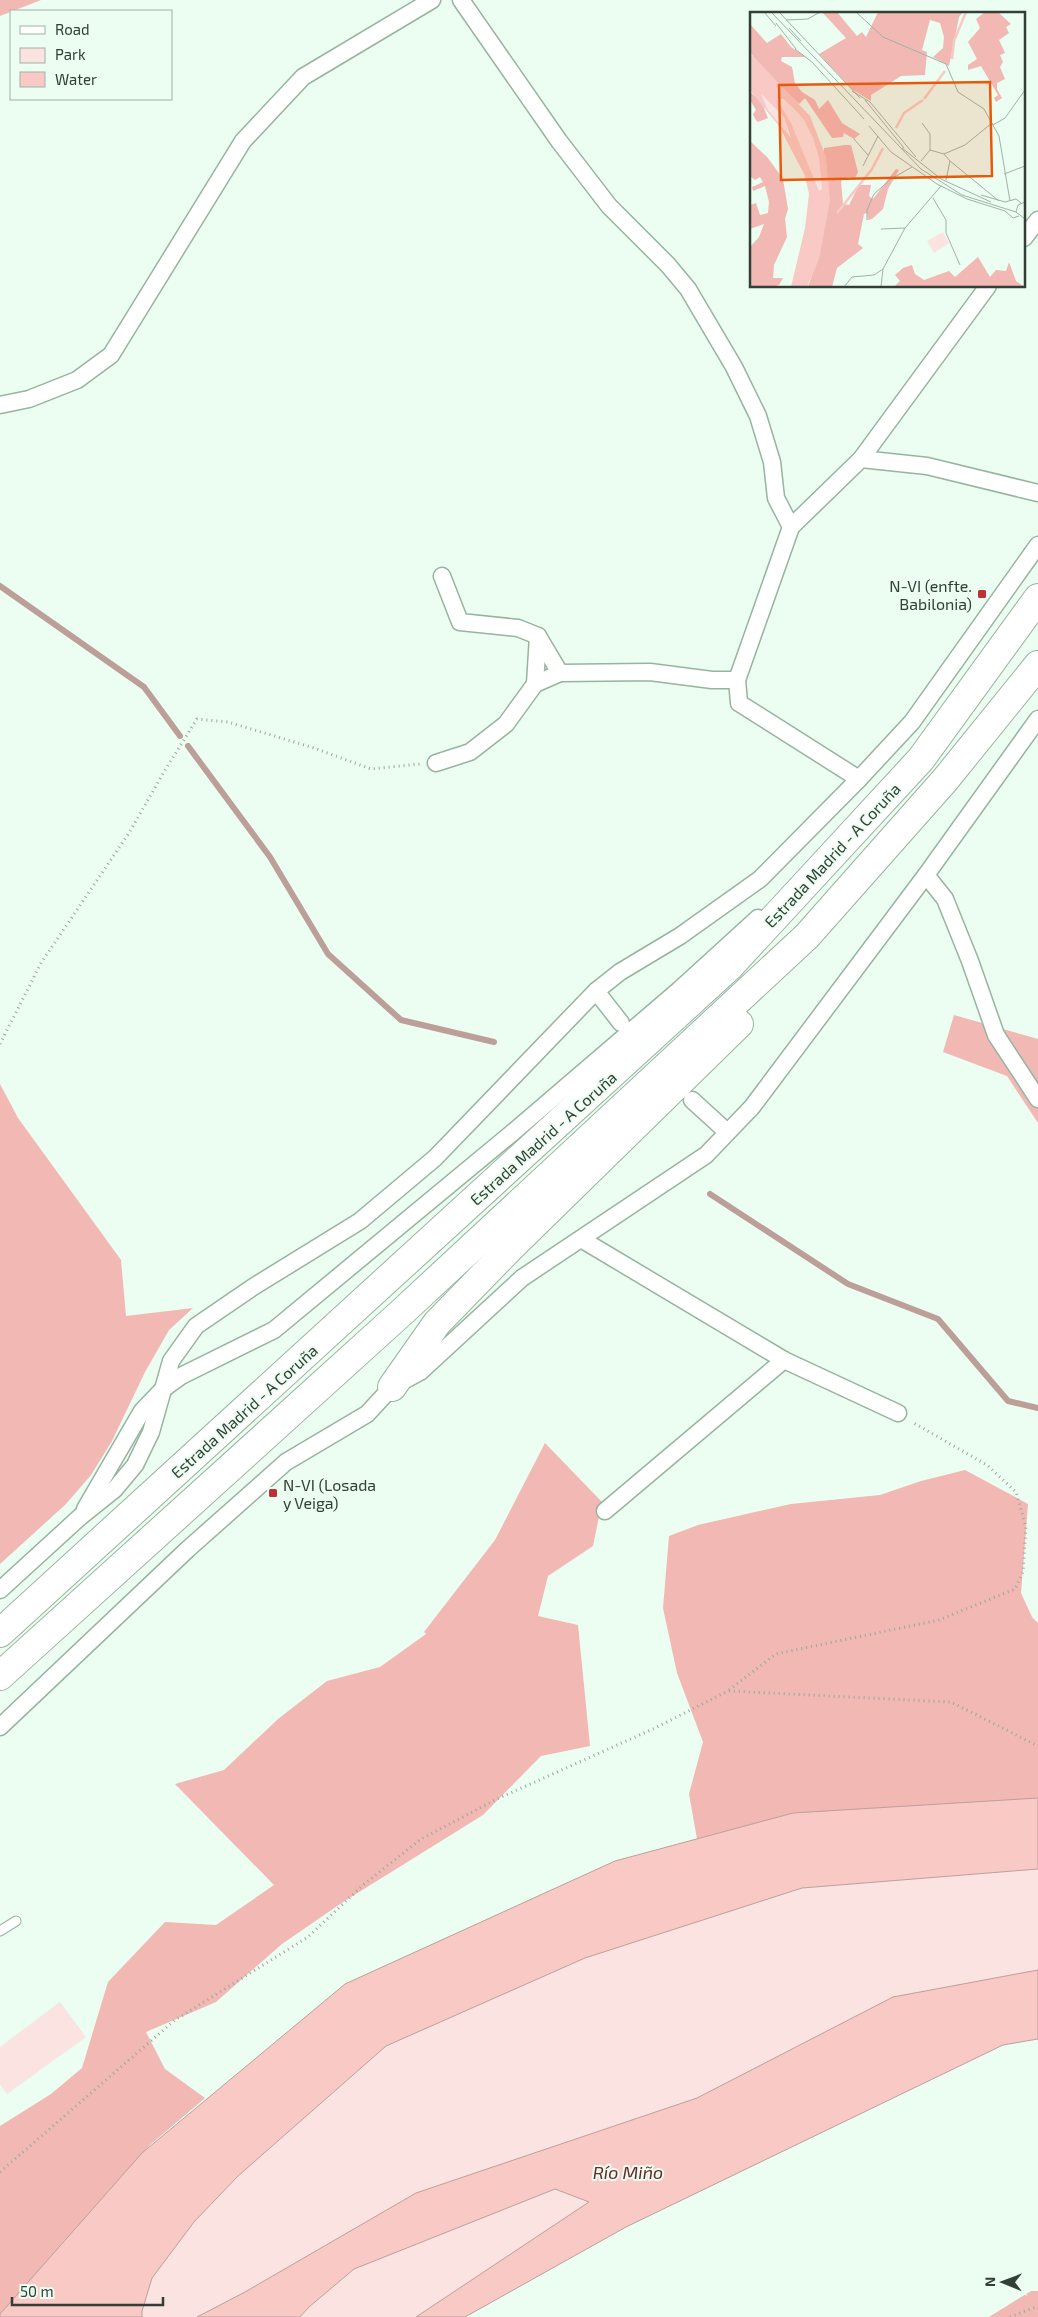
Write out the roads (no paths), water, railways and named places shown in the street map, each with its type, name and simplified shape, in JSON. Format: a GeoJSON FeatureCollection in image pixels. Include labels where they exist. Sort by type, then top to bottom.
{"type":"FeatureCollection","features":[{"type":"Feature","properties":{"kind":"highway","name":"Estrada Madrid - A Coruña"},"geometry":{"type":"LineString","coordinates":[[0,1633],[729,967],[921,759],[1038,598]]}},
{"type":"Feature","properties":{"kind":"highway","name":"Estrada Madrid - A Coruña"},"geometry":{"type":"LineString","coordinates":[[0,1676],[400,1313],[806,936],[945,780],[1034,670]]}},
{"type":"Feature","properties":{"kind":"highway"},"geometry":{"type":"LineString","coordinates":[[392,1387],[437,1323],[511,1247],[802,962],[909,847],[976,762],[1034,670]]}},
{"type":"Feature","properties":{"kind":"street"},"geometry":{"type":"LineString","coordinates":[[0,405],[29,399],[77,380],[111,354],[243,141],[303,77],[432,0]]}},
{"type":"Feature","properties":{"kind":"street"},"geometry":{"type":"LineString","coordinates":[[461,0],[559,141],[609,206],[668,265],[688,289],[734,367],[758,416],[772,462],[776,498],[790,527]]}},
{"type":"Feature","properties":{"kind":"street"},"geometry":{"type":"LineString","coordinates":[[1026,235],[1038,220]]}},
{"type":"Feature","properties":{"kind":"street"},"geometry":{"type":"LineString","coordinates":[[858,779],[738,703],[737,680],[790,527],[861,459],[987,288]]}},
{"type":"Feature","properties":{"kind":"street"},"geometry":{"type":"LineString","coordinates":[[861,459],[927,466],[1038,493]]}},
{"type":"Feature","properties":{"kind":"street"},"geometry":{"type":"LineString","coordinates":[[0,1590],[80,1517],[115,1490],[134,1465],[150,1432],[171,1361],[196,1326],[253,1287],[360,1221],[435,1158],[596,991],[620,972],[680,936],[760,879],[912,722],[1038,545]]}},
{"type":"Feature","properties":{"kind":"street"},"geometry":{"type":"LineString","coordinates":[[442,576],[460,622],[518,628],[538,636],[560,673]]}},
{"type":"Feature","properties":{"kind":"street"},"geometry":{"type":"LineString","coordinates":[[535,684],[538,636]]}},
{"type":"Feature","properties":{"kind":"street"},"geometry":{"type":"LineString","coordinates":[[436,763],[470,752],[506,724],[535,684],[560,673],[650,672],[712,680],[737,680]]}},
{"type":"Feature","properties":{"kind":"street"},"geometry":{"type":"LineString","coordinates":[[0,1727],[188,1549],[286,1462],[367,1414],[392,1387],[420,1372],[522,1278],[706,1155],[726,1131],[752,1107],[926,875],[1038,719]]}},
{"type":"Feature","properties":{"kind":"street"},"geometry":{"type":"LineString","coordinates":[[163,1389],[181,1376],[274,1330],[372,1251],[679,990],[864,821]]}},
{"type":"Feature","properties":{"kind":"street"},"geometry":{"type":"LineString","coordinates":[[926,875],[944,899],[970,962],[996,1035],[1038,1099]]}},
{"type":"Feature","properties":{"kind":"street"},"geometry":{"type":"LineString","coordinates":[[596,991],[621,1022]]}},
{"type":"Feature","properties":{"kind":"street"},"geometry":{"type":"LineString","coordinates":[[692,1100],[726,1131]]}},
{"type":"Feature","properties":{"kind":"street"},"geometry":{"type":"LineString","coordinates":[[581,1239],[784,1360],[898,1413]]}},
{"type":"Feature","properties":{"kind":"street"},"geometry":{"type":"LineString","coordinates":[[604,1510],[784,1360]]}},
{"type":"Feature","properties":{"kind":"lane"},"geometry":{"type":"LineString","coordinates":[[0,1931],[16,1921]]}},
{"type":"Feature","properties":{"kind":"water"},"geometry":{"type":"Polygon","coordinates":[[[1038,1798],[1038,1869],[802,1888],[585,1958],[386,2046],[238,2176],[194,2222],[152,2278],[142,2317],[0,2317],[0,2314],[142,2153],[345,1984],[615,1861],[793,1813],[1038,1798]]]}},
{"type":"Feature","properties":{"kind":"water","name":"Río Miño"},"geometry":{"type":"Polygon","coordinates":[[[1038,1970],[1038,2039],[1003,2045],[626,2227],[465,2317],[416,2317],[589,2202],[555,2189],[354,2269],[300,2317],[197,2317],[245,2292],[416,2193],[697,2098],[893,1997],[1038,1970]]]}},
{"type":"Feature","properties":{"kind":"waterway"},"geometry":{"type":"LineString","coordinates":[[0,586],[144,687],[180,736]]}},
{"type":"Feature","properties":{"kind":"waterway"},"geometry":{"type":"LineString","coordinates":[[188,746],[270,857],[328,954],[401,1020],[494,1042]]}},
{"type":"Feature","properties":{"kind":"waterway"},"geometry":{"type":"LineString","coordinates":[[710,1194],[848,1284],[938,1319],[1008,1401],[1038,1408]]}},
{"type":"Feature","properties":{"kind":"place","name":"N-VI (enfte. Babilonia)"},"geometry":{"type":"Point","coordinates":[982,594]}},
{"type":"Feature","properties":{"kind":"place","name":"N-VI (Losada y Veiga)"},"geometry":{"type":"Point","coordinates":[273,1493]}}]}
